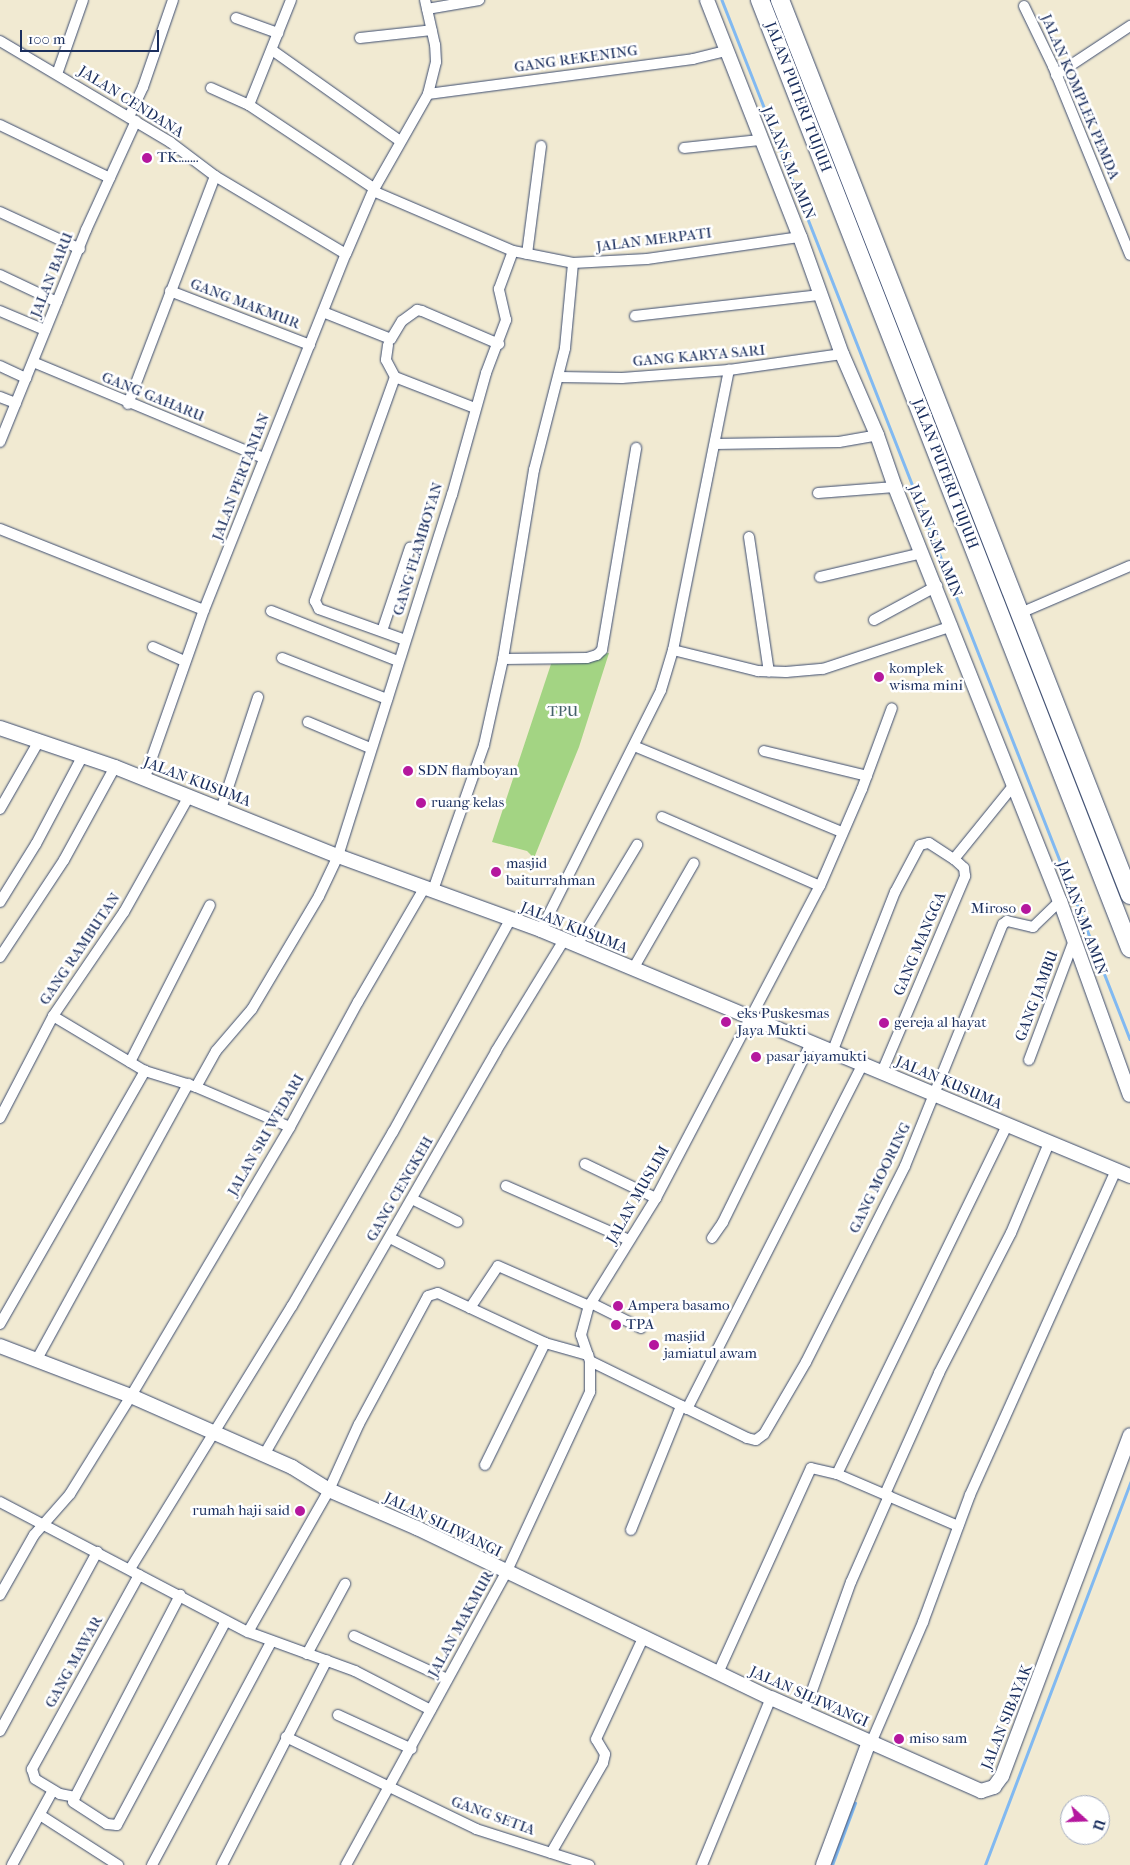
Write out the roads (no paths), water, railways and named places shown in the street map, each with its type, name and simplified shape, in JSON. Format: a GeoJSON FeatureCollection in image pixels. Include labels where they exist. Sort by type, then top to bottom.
{"type":"FeatureCollection","features":[{"type":"Feature","properties":{"kind":"highway","name":"JALAN PUTERI TUJUH"},"geometry":{"type":"LineString","coordinates":[[760,0],[1130,948]]}},
{"type":"Feature","properties":{"kind":"highway","name":"JALAN PUTERI TUJUH"},"geometry":{"type":"LineString","coordinates":[[780,0],[1018,614],[1130,895]]}},
{"type":"Feature","properties":{"kind":"highway"},"geometry":{"type":"LineString","coordinates":[[859,252],[876,245]]}},
{"type":"Feature","properties":{"kind":"street"},"geometry":{"type":"LineString","coordinates":[[57,74],[83,0]]}},
{"type":"Feature","properties":{"kind":"street","name":"JALAN BARU"},"geometry":{"type":"LineString","coordinates":[[0,442],[45,330],[110,178],[133,119],[173,0]]}},
{"type":"Feature","properties":{"kind":"street"},"geometry":{"type":"LineString","coordinates":[[250,105],[291,0]]}},
{"type":"Feature","properties":{"kind":"street"},"geometry":{"type":"LineString","coordinates":[[426,5],[478,0]]}},
{"type":"Feature","properties":{"kind":"street","name":"JALAN S.M. AMIN"},"geometry":{"type":"LineString","coordinates":[[707,0],[760,140],[800,237],[842,354],[877,434],[895,487],[1060,901],[1073,943],[1130,1095]]}},
{"type":"Feature","properties":{"kind":"street","name":"JALAN PERTANIAN"},"geometry":{"type":"LineString","coordinates":[[144,780],[184,661],[346,254],[374,190],[428,94],[436,62],[431,15],[426,5]]}},
{"type":"Feature","properties":{"kind":"street","name":"JALAN KOMPLEK PEMDA"},"geometry":{"type":"LineString","coordinates":[[1024,6],[1056,75],[1130,255]]}},
{"type":"Feature","properties":{"kind":"street"},"geometry":{"type":"LineString","coordinates":[[236,18],[278,33]]}},
{"type":"Feature","properties":{"kind":"street"},"geometry":{"type":"LineString","coordinates":[[1056,75],[1130,26]]}},
{"type":"Feature","properties":{"kind":"street"},"geometry":{"type":"LineString","coordinates":[[360,38],[432,30]]}},
{"type":"Feature","properties":{"kind":"street","name":"JALAN CENDANA"},"geometry":{"type":"LineString","coordinates":[[0,40],[133,119],[215,176],[346,254]]}},
{"type":"Feature","properties":{"kind":"street"},"geometry":{"type":"LineString","coordinates":[[272,50],[400,141]]}},
{"type":"Feature","properties":{"kind":"street","name":"GANG REKENING"},"geometry":{"type":"LineString","coordinates":[[428,94],[693,59],[726,51]]}},
{"type":"Feature","properties":{"kind":"street","name":"JALAN MERPATI"},"geometry":{"type":"LineString","coordinates":[[211,88],[250,105],[374,190],[512,251],[573,263],[647,259],[800,237]]}},
{"type":"Feature","properties":{"kind":"street"},"geometry":{"type":"LineString","coordinates":[[0,125],[110,178]]}},
{"type":"Feature","properties":{"kind":"street"},"geometry":{"type":"LineString","coordinates":[[684,148],[760,140]]}},
{"type":"Feature","properties":{"kind":"street"},"geometry":{"type":"LineString","coordinates":[[527,254],[541,146]]}},
{"type":"Feature","properties":{"kind":"street"},"geometry":{"type":"LineString","coordinates":[[128,404],[215,176]]}},
{"type":"Feature","properties":{"kind":"street"},"geometry":{"type":"LineString","coordinates":[[0,212],[80,250]]}},
{"type":"Feature","properties":{"kind":"street","name":"GANG FLAMBOYAN"},"geometry":{"type":"LineString","coordinates":[[37,1358],[192,1085],[216,1051],[252,1008],[319,896],[338,856],[475,408],[506,320],[499,289],[512,251]]}},
{"type":"Feature","properties":{"kind":"street","name":"JALAN SRI WEDARI"},"geometry":{"type":"LineString","coordinates":[[0,1595],[34,1535],[44,1526],[70,1494],[131,1396],[290,1127],[358,1002],[429,889],[484,744],[503,659],[531,486],[559,377],[570,317],[573,263]]}},
{"type":"Feature","properties":{"kind":"street"},"geometry":{"type":"LineString","coordinates":[[0,275],[57,302]]}},
{"type":"Feature","properties":{"kind":"street","name":"GANG MAKMUR"},"geometry":{"type":"LineString","coordinates":[[170,291],[310,345]]}},
{"type":"Feature","properties":{"kind":"street"},"geometry":{"type":"LineString","coordinates":[[635,316],[820,295]]}},
{"type":"Feature","properties":{"kind":"street"},"geometry":{"type":"LineString","coordinates":[[0,310],[45,330]]}},
{"type":"Feature","properties":{"kind":"street"},"geometry":{"type":"LineString","coordinates":[[475,408],[395,377],[386,360],[389,342],[402,321],[417,310],[499,344]]}},
{"type":"Feature","properties":{"kind":"street"},"geometry":{"type":"LineString","coordinates":[[323,312],[389,342]]}},
{"type":"Feature","properties":{"kind":"street","name":"GANG KARYA SARI"},"geometry":{"type":"LineString","coordinates":[[559,377],[622,378],[729,370],[842,354]]}},
{"type":"Feature","properties":{"kind":"street","name":"GANG GAHARU"},"geometry":{"type":"LineString","coordinates":[[33,362],[128,404],[264,458]]}},
{"type":"Feature","properties":{"kind":"street"},"geometry":{"type":"LineString","coordinates":[[0,366],[26,378]]}},
{"type":"Feature","properties":{"kind":"street"},"geometry":{"type":"LineString","coordinates":[[541,930],[661,690],[673,650],[729,370]]}},
{"type":"Feature","properties":{"kind":"street"},"geometry":{"type":"LineString","coordinates":[[395,377],[315,601],[319,609],[405,640]]}},
{"type":"Feature","properties":{"kind":"street"},"geometry":{"type":"LineString","coordinates":[[0,397],[16,403]]}},
{"type":"Feature","properties":{"kind":"street"},"geometry":{"type":"LineString","coordinates":[[715,444],[839,442],[877,434]]}},
{"type":"Feature","properties":{"kind":"street"},"geometry":{"type":"LineString","coordinates":[[503,659],[587,658],[597,655],[602,650],[636,448]]}},
{"type":"Feature","properties":{"kind":"street"},"geometry":{"type":"LineString","coordinates":[[818,493],[895,487]]}},
{"type":"Feature","properties":{"kind":"street"},"geometry":{"type":"LineString","coordinates":[[0,529],[204,610]]}},
{"type":"Feature","properties":{"kind":"street"},"geometry":{"type":"LineString","coordinates":[[749,537],[769,672]]}},
{"type":"Feature","properties":{"kind":"street"},"geometry":{"type":"LineString","coordinates":[[382,631],[410,548]]}},
{"type":"Feature","properties":{"kind":"street"},"geometry":{"type":"LineString","coordinates":[[820,577],[922,552]]}},
{"type":"Feature","properties":{"kind":"street"},"geometry":{"type":"LineString","coordinates":[[1018,614],[1130,566]]}},
{"type":"Feature","properties":{"kind":"street"},"geometry":{"type":"LineString","coordinates":[[874,620],[936,586]]}},
{"type":"Feature","properties":{"kind":"street"},"geometry":{"type":"LineString","coordinates":[[271,611],[398,661]]}},
{"type":"Feature","properties":{"kind":"street"},"geometry":{"type":"LineString","coordinates":[[673,650],[769,672],[823,668],[952,626]]}},
{"type":"Feature","properties":{"kind":"street"},"geometry":{"type":"LineString","coordinates":[[153,647],[184,661]]}},
{"type":"Feature","properties":{"kind":"street"},"geometry":{"type":"LineString","coordinates":[[282,658],[386,699]]}},
{"type":"Feature","properties":{"kind":"street"},"geometry":{"type":"LineString","coordinates":[[221,809],[258,697]]}},
{"type":"Feature","properties":{"kind":"street","name":"JALAN MUSLIM"},"geometry":{"type":"LineString","coordinates":[[590,1392],[589,1358],[581,1335],[590,1304],[656,1198],[820,886],[867,776],[892,708]]}},
{"type":"Feature","properties":{"kind":"street"},"geometry":{"type":"LineString","coordinates":[[308,722],[370,748]]}},
{"type":"Feature","properties":{"kind":"street","name":"JALAN KUSUMA"},"geometry":{"type":"LineString","coordinates":[[0,728],[115,767],[188,798],[221,809],[338,856],[541,930],[811,1043],[833,1050],[1130,1176]]}},
{"type":"Feature","properties":{"kind":"street"},"geometry":{"type":"LineString","coordinates":[[0,809],[39,741]]}},
{"type":"Feature","properties":{"kind":"street"},"geometry":{"type":"LineString","coordinates":[[634,746],[842,832]]}},
{"type":"Feature","properties":{"kind":"street"},"geometry":{"type":"LineString","coordinates":[[764,751],[867,776]]}},
{"type":"Feature","properties":{"kind":"street"},"geometry":{"type":"LineString","coordinates":[[0,902],[36,844],[82,757]]}},
{"type":"Feature","properties":{"kind":"street"},"geometry":{"type":"LineString","coordinates":[[0,957],[64,860],[115,767]]}},
{"type":"Feature","properties":{"kind":"street"},"geometry":{"type":"LineString","coordinates":[[833,1050],[895,892],[911,858],[925,842],[954,859],[1014,786]]}},
{"type":"Feature","properties":{"kind":"street","name":"GANG RAMBUTAN"},"geometry":{"type":"LineString","coordinates":[[0,1118],[53,1016],[124,912],[188,798]]}},
{"type":"Feature","properties":{"kind":"street"},"geometry":{"type":"LineString","coordinates":[[662,817],[820,886]]}},
{"type":"Feature","properties":{"kind":"street","name":"GANG CENGKEH"},"geometry":{"type":"LineString","coordinates":[[264,1455],[496,1051],[637,845]]}},
{"type":"Feature","properties":{"kind":"street","name":"GANG MANGGA"},"geometry":{"type":"LineString","coordinates":[[882,1072],[965,876],[964,868],[954,859]]}},
{"type":"Feature","properties":{"kind":"street"},"geometry":{"type":"LineString","coordinates":[[633,969],[694,863]]}},
{"type":"Feature","properties":{"kind":"street","name":"GANG MOORING"},"geometry":{"type":"LineString","coordinates":[[684,1408],[747,1438],[760,1438],[779,1412],[905,1166],[1003,924],[1009,921],[1033,928],[1060,901]]}},
{"type":"Feature","properties":{"kind":"street"},"geometry":{"type":"LineString","coordinates":[[130,1062],[210,905]]}},
{"type":"Feature","properties":{"kind":"street"},"geometry":{"type":"LineString","coordinates":[[130,1569],[214,1433],[394,1132],[510,920]]}},
{"type":"Feature","properties":{"kind":"street","name":"GANG JAMBU"},"geometry":{"type":"LineString","coordinates":[[1029,1060],[1073,943]]}},
{"type":"Feature","properties":{"kind":"street"},"geometry":{"type":"LineString","coordinates":[[53,1016],[145,1071],[192,1085],[290,1127]]}},
{"type":"Feature","properties":{"kind":"street"},"geometry":{"type":"LineString","coordinates":[[712,1238],[723,1222],[811,1043]]}},
{"type":"Feature","properties":{"kind":"street"},"geometry":{"type":"LineString","coordinates":[[631,1530],[684,1408],[863,1063]]}},
{"type":"Feature","properties":{"kind":"street"},"geometry":{"type":"LineString","coordinates":[[0,1324],[145,1071]]}},
{"type":"Feature","properties":{"kind":"street"},"geometry":{"type":"LineString","coordinates":[[837,1474],[1007,1125]]}},
{"type":"Feature","properties":{"kind":"street"},"geometry":{"type":"LineString","coordinates":[[804,1713],[851,1582],[887,1495],[940,1373],[1011,1234],[1050,1143]]}},
{"type":"Feature","properties":{"kind":"street"},"geometry":{"type":"LineString","coordinates":[[585,1164],[656,1198]]}},
{"type":"Feature","properties":{"kind":"street"},"geometry":{"type":"LineString","coordinates":[[823,1865],[870,1742],[923,1622],[958,1526],[1116,1170]]}},
{"type":"Feature","properties":{"kind":"street"},"geometry":{"type":"LineString","coordinates":[[506,1186],[629,1240]]}},
{"type":"Feature","properties":{"kind":"street"},"geometry":{"type":"LineString","coordinates":[[412,1199],[458,1222]]}},
{"type":"Feature","properties":{"kind":"street"},"geometry":{"type":"LineString","coordinates":[[390,1238],[439,1263]]}},
{"type":"Feature","properties":{"kind":"street"},"geometry":{"type":"LineString","coordinates":[[470,1308],[498,1266],[590,1304],[641,1328]]}},
{"type":"Feature","properties":{"kind":"street"},"geometry":{"type":"LineString","coordinates":[[248,1632],[329,1490],[359,1424],[426,1299],[438,1293],[545,1342],[589,1358],[684,1408]]}},
{"type":"Feature","properties":{"kind":"street"},"geometry":{"type":"LineString","coordinates":[[484,1465],[545,1342]]}},
{"type":"Feature","properties":{"kind":"street","name":"JALAN SILIWANGI"},"geometry":{"type":"LineString","coordinates":[[0,1346],[37,1358],[131,1396],[292,1467],[329,1490],[417,1528],[506,1573],[644,1636],[771,1698],[870,1742]]}},
{"type":"Feature","properties":{"kind":"street","name":"JALAN MAKMUR"},"geometry":{"type":"LineString","coordinates":[[346,1865],[412,1749],[447,1679],[506,1573],[590,1392]]}},
{"type":"Feature","properties":{"kind":"street","name":"JALAN SIBAYAK"},"geometry":{"type":"LineString","coordinates":[[870,1742],[982,1791],[997,1784],[1061,1623],[1130,1435]]}},
{"type":"Feature","properties":{"kind":"street"},"geometry":{"type":"LineString","coordinates":[[718,1672],[808,1471],[814,1466],[958,1526]]}},
{"type":"Feature","properties":{"kind":"street"},"geometry":{"type":"LineString","coordinates":[[0,1502],[248,1632],[271,1642],[327,1660],[431,1710]]}},
{"type":"Feature","properties":{"kind":"street"},"geometry":{"type":"LineString","coordinates":[[0,1731],[97,1552]]}},
{"type":"Feature","properties":{"kind":"street","name":"GANG MAWAR"},"geometry":{"type":"LineString","coordinates":[[53,1790],[33,1777],[34,1763],[140,1575]]}},
{"type":"Feature","properties":{"kind":"street"},"geometry":{"type":"LineString","coordinates":[[308,1654],[345,1584]]}},
{"type":"Feature","properties":{"kind":"street"},"geometry":{"type":"LineString","coordinates":[[180,1595],[73,1802],[112,1826],[117,1825],[226,1621]]}},
{"type":"Feature","properties":{"kind":"street"},"geometry":{"type":"LineString","coordinates":[[354,1636],[447,1679]]}},
{"type":"Feature","properties":{"kind":"street"},"geometry":{"type":"LineString","coordinates":[[551,1853],[603,1763],[605,1754],[596,1739],[644,1636]]}},
{"type":"Feature","properties":{"kind":"street"},"geometry":{"type":"LineString","coordinates":[[152,1865],[271,1642]]}},
{"type":"Feature","properties":{"kind":"street"},"geometry":{"type":"LineString","coordinates":[[222,1865],[327,1660]]}},
{"type":"Feature","properties":{"kind":"street"},"geometry":{"type":"LineString","coordinates":[[702,1865],[771,1698]]}},
{"type":"Feature","properties":{"kind":"street"},"geometry":{"type":"LineString","coordinates":[[338,1715],[412,1749]]}},
{"type":"Feature","properties":{"kind":"street","name":"GANG SETIA"},"geometry":{"type":"LineString","coordinates":[[286,1737],[389,1789],[476,1829],[589,1865]]}},
{"type":"Feature","properties":{"kind":"street"},"geometry":{"type":"LineString","coordinates":[[12,1865],[53,1790],[75,1797]]}},
{"type":"Feature","properties":{"kind":"street"},"geometry":{"type":"LineString","coordinates":[[40,1815],[118,1865]]}},
{"type":"Feature","properties":{"kind":"waterway"},"geometry":{"type":"LineString","coordinates":[[722,0],[1130,1039]]}},
{"type":"Feature","properties":{"kind":"waterway"},"geometry":{"type":"LineString","coordinates":[[985,1865],[1130,1483]]}},
{"type":"Feature","properties":{"kind":"waterway"},"geometry":{"type":"LineString","coordinates":[[832,1865],[855,1803]]}},
{"type":"Feature","properties":{"kind":"place","name":"TK......."},"geometry":{"type":"Point","coordinates":[147,158]}},
{"type":"Feature","properties":{"kind":"place","name":"komplek wisma mini"},"geometry":{"type":"Point","coordinates":[879,677]}},
{"type":"Feature","properties":{"kind":"place","name":"SDN flamboyan"},"geometry":{"type":"Point","coordinates":[408,771]}},
{"type":"Feature","properties":{"kind":"place","name":"ruang kelas"},"geometry":{"type":"Point","coordinates":[421,803]}},
{"type":"Feature","properties":{"kind":"place","name":"masjid baiturrahman"},"geometry":{"type":"Point","coordinates":[496,872]}},
{"type":"Feature","properties":{"kind":"place","name":"Miroso"},"geometry":{"type":"Point","coordinates":[1026,909]}},
{"type":"Feature","properties":{"kind":"place","name":"eks Puskesmas Jaya Mukti"},"geometry":{"type":"Point","coordinates":[726,1022]}},
{"type":"Feature","properties":{"kind":"place","name":"gereja al hayat"},"geometry":{"type":"Point","coordinates":[884,1023]}},
{"type":"Feature","properties":{"kind":"place","name":"pasar jayamukti"},"geometry":{"type":"Point","coordinates":[756,1057]}},
{"type":"Feature","properties":{"kind":"place","name":"Ampera basamo"},"geometry":{"type":"Point","coordinates":[618,1306]}},
{"type":"Feature","properties":{"kind":"place","name":"TPA"},"geometry":{"type":"Point","coordinates":[616,1325]}},
{"type":"Feature","properties":{"kind":"place","name":"masjid jamiatul awam"},"geometry":{"type":"Point","coordinates":[654,1345]}},
{"type":"Feature","properties":{"kind":"place","name":"rumah haji said"},"geometry":{"type":"Point","coordinates":[300,1511]}},
{"type":"Feature","properties":{"kind":"place","name":"miso sam"},"geometry":{"type":"Point","coordinates":[899,1739]}},
{"type":"Feature","properties":{"kind":"park label","name":"TPU"},"geometry":{"type":"Point","coordinates":[563,712]}}]}
